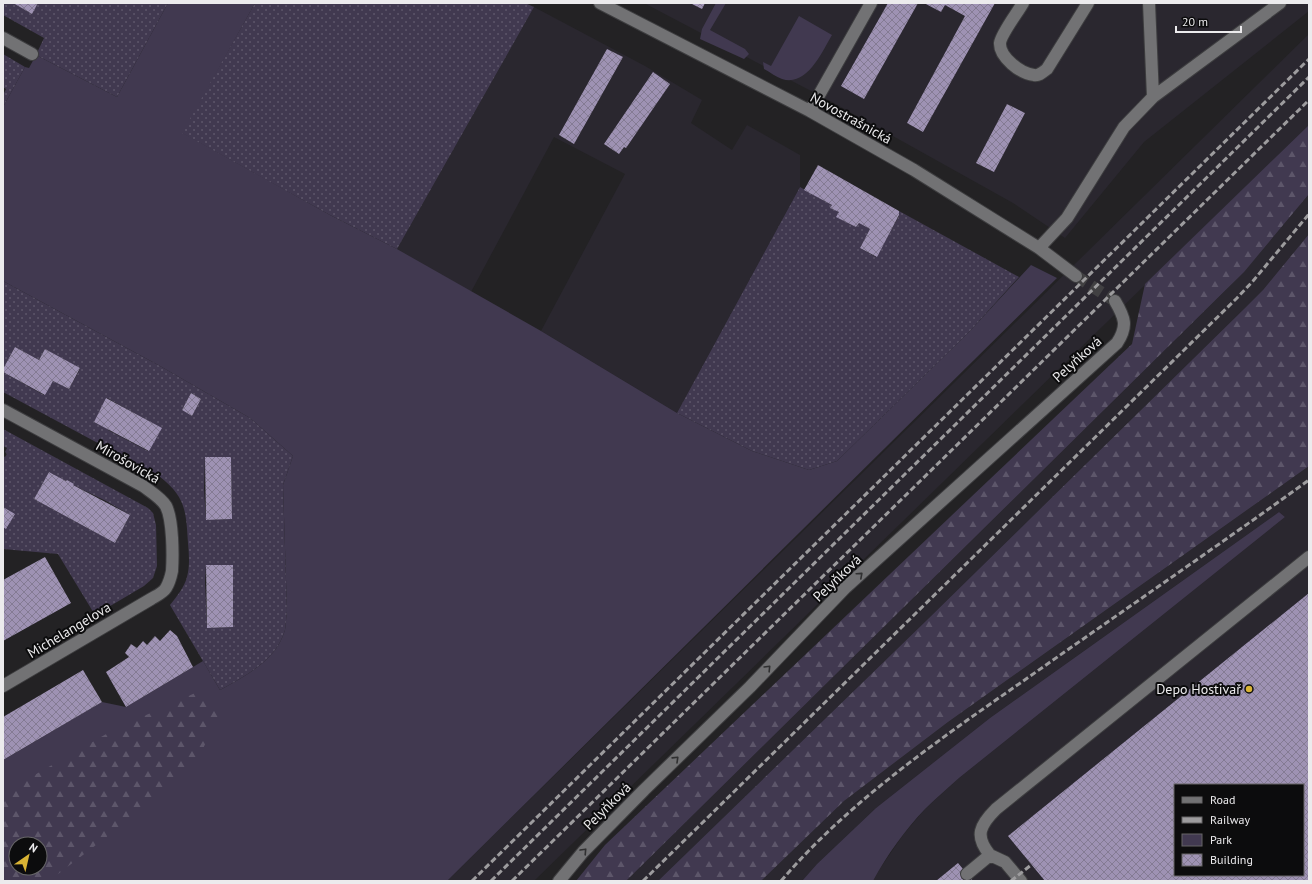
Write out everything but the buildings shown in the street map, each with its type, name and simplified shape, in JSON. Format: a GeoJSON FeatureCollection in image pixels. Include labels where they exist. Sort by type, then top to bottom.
{"type":"FeatureCollection","features":[{"type":"Feature","properties":{"kind":"street","name":"Novostrašnická"},"geometry":{"type":"LineString","coordinates":[[600,3],[810,111],[914,170],[1039,248],[1076,276]]}},
{"type":"Feature","properties":{"kind":"street"},"geometry":{"type":"LineString","coordinates":[[810,111],[871,3]]}},
{"type":"Feature","properties":{"kind":"street"},"geometry":{"type":"LineString","coordinates":[[1023,3],[1000,42],[1000,50],[1004,57],[1010,62],[1025,72],[1034,75],[1041,74],[1047,69],[1088,3]]}},
{"type":"Feature","properties":{"kind":"street"},"geometry":{"type":"LineString","coordinates":[[1149,3],[1153,97]]}},
{"type":"Feature","properties":{"kind":"street"},"geometry":{"type":"LineString","coordinates":[[1039,248],[1066,218],[1124,127],[1153,97],[1280,3]]}},
{"type":"Feature","properties":{"kind":"street"},"geometry":{"type":"LineString","coordinates":[[3,38],[32,54]]}},
{"type":"Feature","properties":{"kind":"street","name":"Pelyňková"},"geometry":{"type":"LineString","coordinates":[[559,881],[583,852],[644,790],[750,687],[845,588],[1117,343],[1123,334],[1124,323],[1123,315],[1115,301]]}},
{"type":"Feature","properties":{"kind":"street","name":"Mirošovická"},"geometry":{"type":"LineString","coordinates":[[3,410],[143,486],[165,505],[170,515],[172,572],[165,590],[151,599]]}},
{"type":"Feature","properties":{"kind":"street"},"geometry":{"type":"LineString","coordinates":[[1020,881],[1005,862],[990,855],[982,845],[980,837],[982,828],[987,818],[996,809],[1309,557]]}},
{"type":"Feature","properties":{"kind":"street","name":"Michelangelova"},"geometry":{"type":"LineString","coordinates":[[3,686],[151,599]]}},
{"type":"Feature","properties":{"kind":"street"},"geometry":{"type":"LineString","coordinates":[[967,874],[990,855]]}},
{"type":"Feature","properties":{"kind":"shaded area"},"geometry":{"type":"Polygon","coordinates":[[[644,3],[1309,3],[1309,11],[1144,142],[1065,238],[1013,203],[832,102],[644,3]]]}},
{"type":"Feature","properties":{"kind":"shaded area"},"geometry":{"type":"Polygon","coordinates":[[[534,7],[645,66],[702,100],[691,123],[732,150],[747,125],[800,155],[800,187],[677,413],[541,331],[625,174],[554,137],[471,292],[397,249],[534,7]]]}},
{"type":"Feature","properties":{"kind":"shaded area"},"geometry":{"type":"Polygon","coordinates":[[[1309,34],[1309,125],[534,881],[447,881],[1309,34]]]}},
{"type":"Feature","properties":{"kind":"shaded area"},"geometry":{"type":"Polygon","coordinates":[[[1309,194],[1309,234],[1263,290],[929,618],[658,881],[626,881],[1227,289],[1259,254],[1309,194]]]}},
{"type":"Feature","properties":{"kind":"shaded area"},"geometry":{"type":"Polygon","coordinates":[[[1309,466],[1309,881],[873,881],[903,835],[925,809],[959,778],[1285,517],[1279,512],[990,718],[876,808],[817,864],[802,881],[761,881],[844,801],[948,722],[1309,466]]]}},
{"type":"Feature","properties":{"kind":"green space"},"geometry":{"type":"Polygon","coordinates":[[[3,3],[13,3],[32,14],[38,3],[168,3],[117,97],[36,55],[44,38],[3,15],[3,3]]]}},
{"type":"Feature","properties":{"kind":"green space"},"geometry":{"type":"Polygon","coordinates":[[[168,3],[255,3],[183,133],[330,215],[397,249],[541,331],[677,413],[752,451],[809,470],[837,461],[969,332],[1031,265],[1057,278],[447,881],[3,881],[3,760],[102,702],[126,707],[203,661],[220,690],[250,673],[267,659],[275,650],[281,641],[285,630],[287,611],[283,485],[293,456],[250,418],[160,366],[3,281],[3,107],[25,67],[29,68],[36,55],[117,97],[168,3]]]}},
{"type":"Feature","properties":{"kind":"green space"},"geometry":{"type":"Polygon","coordinates":[[[255,3],[525,3],[534,7],[397,249],[330,215],[182,133],[255,3]]]}},
{"type":"Feature","properties":{"kind":"green space"},"geometry":{"type":"Polygon","coordinates":[[[716,3],[726,3],[710,30],[745,49],[749,54],[744,59],[700,39],[702,29],[716,3]]]}},
{"type":"Feature","properties":{"kind":"green space"},"geometry":{"type":"Polygon","coordinates":[[[799,16],[832,35],[818,59],[806,73],[799,78],[791,80],[782,79],[764,69],[763,62],[771,66],[799,16]]]}},
{"type":"Feature","properties":{"kind":"green space"},"geometry":{"type":"Polygon","coordinates":[[[3,54],[25,67],[3,107],[3,95],[6,89],[3,87],[3,54]]]}},
{"type":"Feature","properties":{"kind":"green space"},"geometry":{"type":"Polygon","coordinates":[[[1309,125],[1309,194],[1244,272],[626,881],[576,881],[605,845],[1132,344],[1145,284],[1309,125]]]}},
{"type":"Feature","properties":{"kind":"green space"},"geometry":{"type":"Polygon","coordinates":[[[800,187],[832,205],[831,208],[839,212],[837,217],[856,227],[859,223],[870,229],[860,248],[876,257],[899,216],[899,211],[1019,277],[969,332],[837,461],[809,470],[752,451],[677,413],[800,187]]]}},
{"type":"Feature","properties":{"kind":"green space"},"geometry":{"type":"Polygon","coordinates":[[[1309,234],[1309,466],[948,722],[844,801],[761,881],[658,881],[1246,307],[1263,290],[1309,234]]]}},
{"type":"Feature","properties":{"kind":"green space"},"geometry":{"type":"Polygon","coordinates":[[[3,281],[160,366],[250,418],[293,456],[283,485],[287,611],[285,630],[281,641],[267,659],[250,673],[220,690],[170,605],[184,585],[189,564],[185,513],[180,498],[175,491],[159,476],[3,392],[3,372],[44,395],[53,381],[69,389],[80,369],[45,349],[39,360],[15,347],[3,369],[3,281]],[[191,393],[182,410],[192,416],[201,399],[191,393]],[[107,398],[94,422],[148,451],[161,428],[107,398]],[[205,457],[204,489],[206,520],[232,519],[231,457],[205,457]],[[206,565],[205,582],[207,628],[233,627],[233,565],[206,565]]]}},
{"type":"Feature","properties":{"kind":"green space"},"geometry":{"type":"Polygon","coordinates":[[[3,429],[148,508],[153,513],[156,525],[157,566],[153,578],[144,586],[95,615],[58,554],[3,549],[3,527],[7,528],[14,514],[3,507],[3,456],[5,457],[7,454],[5,452],[7,448],[3,446],[3,429]],[[49,472],[34,499],[115,543],[130,515],[106,501],[73,485],[67,480],[66,481],[49,472]]]}},
{"type":"Feature","properties":{"kind":"green space"},"geometry":{"type":"Polygon","coordinates":[[[1279,512],[1285,517],[959,778],[938,797],[903,834],[873,881],[802,881],[817,864],[876,808],[990,718],[1279,512]]]}},
{"type":"Feature","properties":{"kind":"green space"},"geometry":{"type":"Polygon","coordinates":[[[204,689],[219,714],[201,753],[156,799],[49,881],[3,881],[3,793],[115,729],[204,689]]]}},
{"type":"Feature","properties":{"kind":"tunnel"},"geometry":{"type":"LineString","coordinates":[[1076,276],[1115,301]]}},
{"type":"Feature","properties":{"kind":"railway"},"geometry":{"type":"LineString","coordinates":[[472,881],[1309,59]]}},
{"type":"Feature","properties":{"kind":"railway"},"geometry":{"type":"LineString","coordinates":[[491,881],[1309,77]]}},
{"type":"Feature","properties":{"kind":"railway"},"geometry":{"type":"LineString","coordinates":[[512,881],[1309,100]]}},
{"type":"Feature","properties":{"kind":"railway"},"geometry":{"type":"LineString","coordinates":[[643,881],[1237,298],[1309,214]]}},
{"type":"Feature","properties":{"kind":"railway"},"geometry":{"type":"LineString","coordinates":[[781,881],[809,850],[839,822],[902,769],[968,719],[1309,480]]}},
{"type":"Feature","properties":{"kind":"railway"},"geometry":{"type":"LineString","coordinates":[[1011,881],[1031,865]]}},
{"type":"Feature","properties":{"kind":"place","name":"Depo Hostivař"},"geometry":{"type":"Point","coordinates":[1249,689]}}]}
